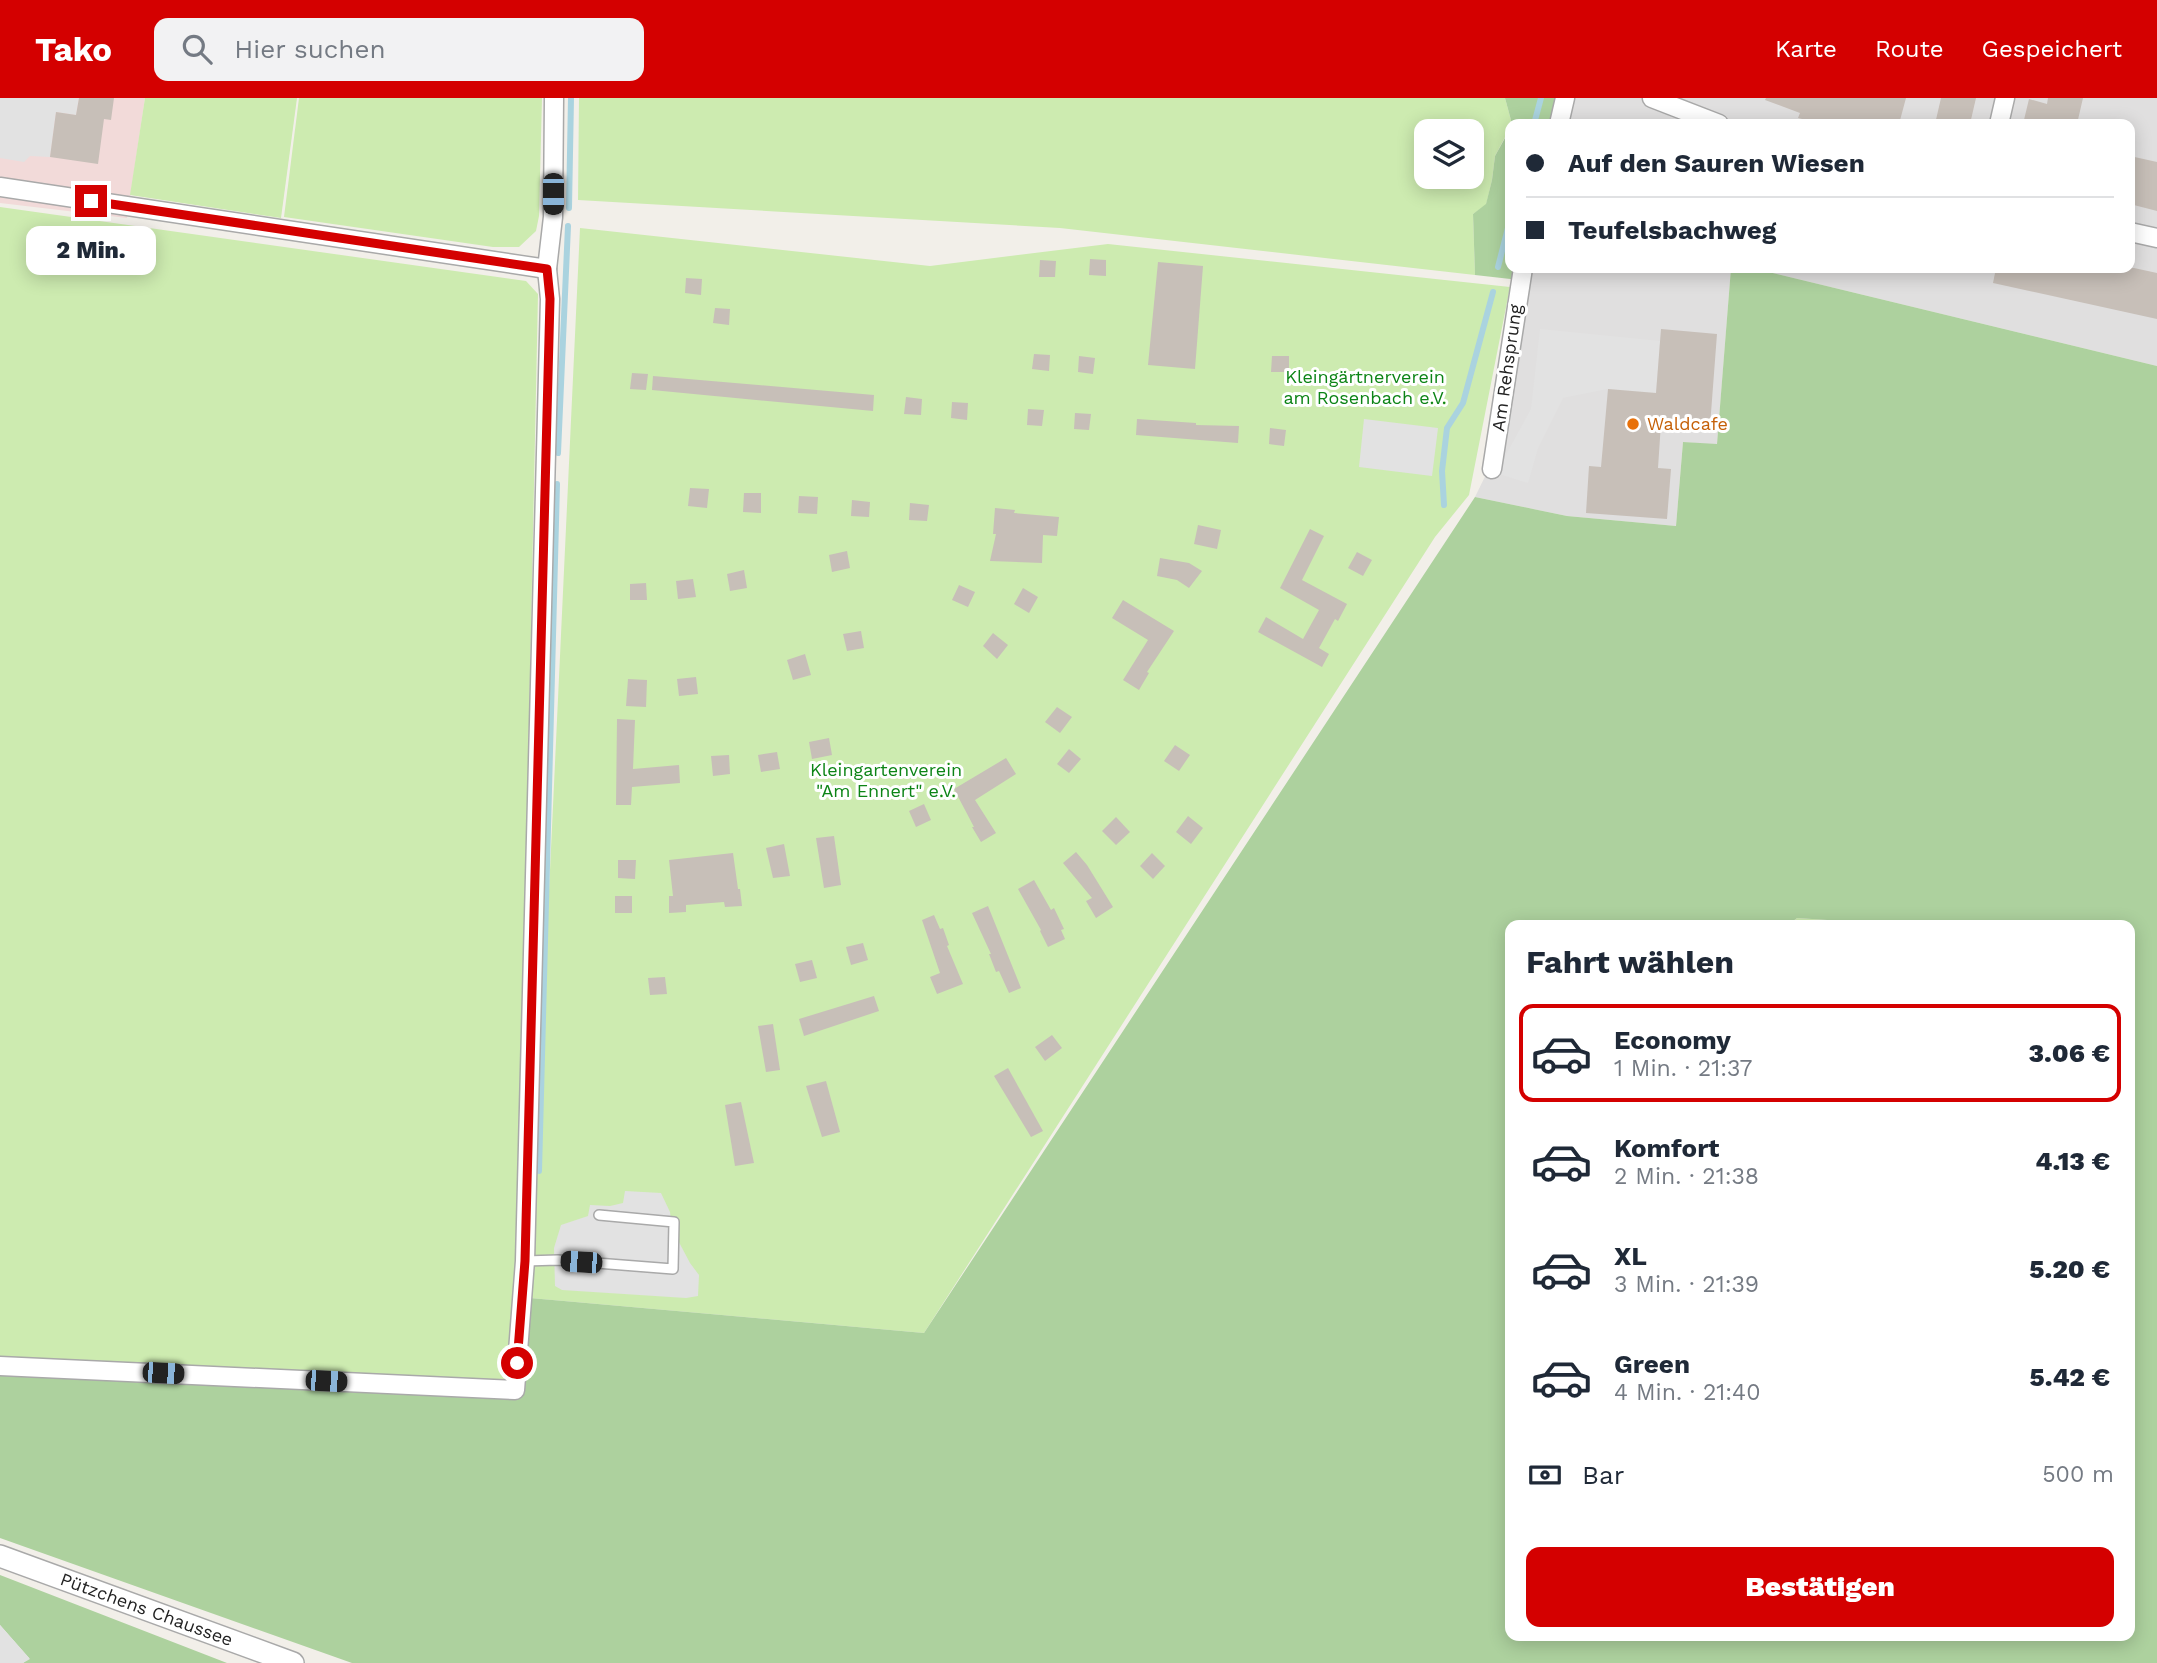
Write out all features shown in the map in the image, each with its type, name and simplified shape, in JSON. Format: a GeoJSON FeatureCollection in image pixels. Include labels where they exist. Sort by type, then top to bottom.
{"type":"FeatureCollection","features":[{"type":"Feature","properties":{"kind":"street"},"geometry":{"type":"LineString","coordinates":[[0,1366],[515,1390],[525,1261],[550,299],[547,269],[553,217],[554,98]]}},
{"type":"Feature","properties":{"kind":"street"},"geometry":{"type":"LineString","coordinates":[[1560,119],[1565,98]]}},
{"type":"Feature","properties":{"kind":"street"},"geometry":{"type":"LineString","coordinates":[[1652,98],[1706,119]]}},
{"type":"Feature","properties":{"kind":"street"},"geometry":{"type":"LineString","coordinates":[[2000,119],[2005,98]]}},
{"type":"Feature","properties":{"kind":"street"},"geometry":{"type":"LineString","coordinates":[[0,187],[547,269]]}},
{"type":"Feature","properties":{"kind":"street"},"geometry":{"type":"LineString","coordinates":[[2135,233],[2157,238]]}},
{"type":"Feature","properties":{"kind":"street","name":"Am Rehsprung"},"geometry":{"type":"LineString","coordinates":[[1492,469],[1522,273]]}},
{"type":"Feature","properties":{"kind":"street","name":"Pützchens Chaussee"},"geometry":{"type":"LineString","coordinates":[[0,1556],[293,1663]]}},
{"type":"Feature","properties":{"kind":"lane"},"geometry":{"type":"LineString","coordinates":[[525,1261],[558,1260],[673,1269],[674,1222],[598,1215]]}},
{"type":"Feature","properties":{"kind":"shaded area"},"geometry":{"type":"Polygon","coordinates":[[[0,98],[145,98],[127,218],[0,203],[0,98]]]}},
{"type":"Feature","properties":{"kind":"shaded area"},"geometry":{"type":"Polygon","coordinates":[[[0,98],[79,98],[76,115],[56,112],[50,157],[30,156],[24,162],[0,158],[0,98]]]}},
{"type":"Feature","properties":{"kind":"shaded area"},"geometry":{"type":"Polygon","coordinates":[[[1557,98],[2157,98],[2157,366],[1773,273],[2135,273],[2135,119],[1554,119],[1557,98]]]}},
{"type":"Feature","properties":{"kind":"shaded area"},"geometry":{"type":"Polygon","coordinates":[[[1529,273],[1731,273],[1717,445],[1683,442],[1676,526],[1567,516],[1475,497],[1496,454],[1529,273]]]}},
{"type":"Feature","properties":{"kind":"shaded area"},"geometry":{"type":"Polygon","coordinates":[[[1540,329],[1660,341],[1656,393],[1608,389],[1563,398],[1538,448],[1528,483],[1496,473],[1531,409],[1540,329]]]}},
{"type":"Feature","properties":{"kind":"shaded area"},"geometry":{"type":"Polygon","coordinates":[[[1364,419],[1438,428],[1432,476],[1359,467],[1364,419]]]}},
{"type":"Feature","properties":{"kind":"shaded area"},"geometry":{"type":"Polygon","coordinates":[[[625,1191],[661,1193],[670,1212],[672,1229],[699,1275],[698,1296],[686,1298],[562,1290],[555,1286],[554,1248],[561,1225],[588,1216],[590,1205],[610,1206],[623,1203],[625,1191]]]}},
{"type":"Feature","properties":{"kind":"shaded area"},"geometry":{"type":"Polygon","coordinates":[[[0,1625],[30,1659],[23,1663],[0,1663],[0,1625]]]}},
{"type":"Feature","properties":{"kind":"green space"},"geometry":{"type":"Polygon","coordinates":[[[145,98],[297,98],[281,218],[130,195],[145,98]]]}},
{"type":"Feature","properties":{"kind":"green space"},"geometry":{"type":"Polygon","coordinates":[[[299,98],[542,98],[539,216],[536,231],[519,247],[493,247],[284,217],[299,98]]]}},
{"type":"Feature","properties":{"kind":"green space"},"geometry":{"type":"Polygon","coordinates":[[[579,98],[1505,98],[1511,119],[1505,119],[1505,137],[1495,156],[1486,205],[1473,214],[1475,275],[1060,228],[578,200],[579,98]]]}},
{"type":"Feature","properties":{"kind":"green space"},"geometry":{"type":"Polygon","coordinates":[[[1505,98],[1557,98],[1554,119],[1511,119],[1505,98]]]}},
{"type":"Feature","properties":{"kind":"green space"},"geometry":{"type":"Polygon","coordinates":[[[1505,138],[1505,273],[1529,273],[1528,281],[1475,275],[1473,214],[1486,204],[1495,156],[1505,138]]]}},
{"type":"Feature","properties":{"kind":"green space"},"geometry":{"type":"Polygon","coordinates":[[[0,207],[526,281],[538,294],[513,1387],[0,1362],[0,207]]]}},
{"type":"Feature","properties":{"kind":"green space","name":"Kleingartenverein \"Am Ennert\" e.V."},"geometry":{"type":"Polygon","coordinates":[[[580,228],[930,266],[1108,244],[1510,287],[1469,495],[1435,537],[924,1333],[530,1298],[580,228]]]}},
{"type":"Feature","properties":{"kind":"green space"},"geometry":{"type":"Polygon","coordinates":[[[1731,273],[1773,273],[2157,366],[2157,1663],[352,1663],[0,1538],[0,1373],[517,1394],[530,1298],[924,1333],[1475,497],[1567,516],[1676,526],[1683,442],[1717,444],[1731,273]]]}},
{"type":"Feature","properties":{"kind":"green space"},"geometry":{"type":"Polygon","coordinates":[[[1797,918],[1828,920],[1794,920],[1797,918]]]}},
{"type":"Feature","properties":{"kind":"green space"},"geometry":{"type":"Polygon","coordinates":[[[0,1575],[227,1663],[23,1663],[29,1658],[0,1625],[0,1575]]]}},
{"type":"Feature","properties":{"kind":"building"},"geometry":{"type":"Polygon","coordinates":[[[79,98],[114,98],[111,120],[104,119],[98,164],[50,157],[56,112],[76,115],[79,98]]]}},
{"type":"Feature","properties":{"kind":"building"},"geometry":{"type":"Polygon","coordinates":[[[1906,98],[1900,119],[1802,119],[1798,118],[1800,113],[1765,100],[1906,98]]]}},
{"type":"Feature","properties":{"kind":"building"},"geometry":{"type":"Polygon","coordinates":[[[1941,98],[1976,98],[1971,119],[1936,119],[1941,98]]]}},
{"type":"Feature","properties":{"kind":"building"},"geometry":{"type":"Polygon","coordinates":[[[2048,98],[2083,98],[2078,119],[2024,119],[2029,99],[2047,104],[2048,98]]]}},
{"type":"Feature","properties":{"kind":"building"},"geometry":{"type":"Polygon","coordinates":[[[2135,157],[2157,162],[2157,211],[2135,205],[2135,157]]]}},
{"type":"Feature","properties":{"kind":"building"},"geometry":{"type":"Polygon","coordinates":[[[1090,259],[1106,260],[1106,276],[1089,275],[1090,259]]]}},
{"type":"Feature","properties":{"kind":"building"},"geometry":{"type":"Polygon","coordinates":[[[1040,260],[1056,261],[1055,277],[1039,277],[1040,260]]]}},
{"type":"Feature","properties":{"kind":"building"},"geometry":{"type":"Polygon","coordinates":[[[1158,262],[1203,266],[1195,369],[1148,365],[1158,262]]]}},
{"type":"Feature","properties":{"kind":"building"},"geometry":{"type":"Polygon","coordinates":[[[2135,268],[2157,273],[2157,319],[1993,283],[1995,273],[2135,273],[2135,268]]]}},
{"type":"Feature","properties":{"kind":"building"},"geometry":{"type":"Polygon","coordinates":[[[686,278],[702,279],[701,295],[685,293],[686,278]]]}},
{"type":"Feature","properties":{"kind":"building"},"geometry":{"type":"Polygon","coordinates":[[[715,308],[730,309],[729,325],[713,323],[715,308]]]}},
{"type":"Feature","properties":{"kind":"building","name":"Waldcafe"},"geometry":{"type":"Polygon","coordinates":[[[1661,329],[1717,334],[1710,426],[1661,423],[1658,468],[1671,469],[1667,519],[1586,513],[1589,466],[1601,467],[1608,389],[1656,393],[1661,329]]]}},
{"type":"Feature","properties":{"kind":"building"},"geometry":{"type":"Polygon","coordinates":[[[1034,354],[1050,355],[1049,371],[1032,369],[1034,354]]]}},
{"type":"Feature","properties":{"kind":"building"},"geometry":{"type":"Polygon","coordinates":[[[1079,356],[1095,358],[1093,374],[1078,372],[1079,356]]]}},
{"type":"Feature","properties":{"kind":"building"},"geometry":{"type":"Polygon","coordinates":[[[1272,356],[1289,356],[1289,372],[1271,372],[1272,356]]]}},
{"type":"Feature","properties":{"kind":"building"},"geometry":{"type":"Polygon","coordinates":[[[632,373],[648,374],[646,390],[630,389],[632,373]]]}},
{"type":"Feature","properties":{"kind":"building"},"geometry":{"type":"Polygon","coordinates":[[[653,376],[874,395],[873,411],[652,390],[653,376]]]}},
{"type":"Feature","properties":{"kind":"building"},"geometry":{"type":"Polygon","coordinates":[[[906,397],[922,399],[921,415],[904,414],[906,397]]]}},
{"type":"Feature","properties":{"kind":"building"},"geometry":{"type":"Polygon","coordinates":[[[952,402],[968,403],[967,420],[951,418],[952,402]]]}},
{"type":"Feature","properties":{"kind":"building"},"geometry":{"type":"Polygon","coordinates":[[[1028,409],[1044,410],[1042,426],[1027,425],[1028,409]]]}},
{"type":"Feature","properties":{"kind":"building"},"geometry":{"type":"Polygon","coordinates":[[[1075,413],[1091,414],[1089,430],[1074,429],[1075,413]]]}},
{"type":"Feature","properties":{"kind":"building"},"geometry":{"type":"Polygon","coordinates":[[[1137,419],[1239,426],[1238,443],[1136,435],[1137,419]]]}},
{"type":"Feature","properties":{"kind":"building"},"geometry":{"type":"Polygon","coordinates":[[[1270,428],[1286,430],[1284,446],[1269,444],[1270,428]]]}},
{"type":"Feature","properties":{"kind":"building"},"geometry":{"type":"Polygon","coordinates":[[[690,488],[709,489],[707,508],[688,506],[690,488]]]}},
{"type":"Feature","properties":{"kind":"building"},"geometry":{"type":"Polygon","coordinates":[[[744,493],[761,493],[761,513],[743,512],[744,493]]]}},
{"type":"Feature","properties":{"kind":"building"},"geometry":{"type":"Polygon","coordinates":[[[799,496],[818,497],[817,514],[798,513],[799,496]]]}},
{"type":"Feature","properties":{"kind":"building"},"geometry":{"type":"Polygon","coordinates":[[[852,500],[870,502],[869,517],[851,516],[852,500]]]}},
{"type":"Feature","properties":{"kind":"building"},"geometry":{"type":"Polygon","coordinates":[[[910,503],[929,505],[927,521],[909,520],[910,503]]]}},
{"type":"Feature","properties":{"kind":"building"},"geometry":{"type":"Polygon","coordinates":[[[995,508],[1015,510],[1014,513],[1059,517],[1057,536],[1043,535],[1042,563],[990,561],[996,534],[993,534],[995,508]]]}},
{"type":"Feature","properties":{"kind":"building"},"geometry":{"type":"Polygon","coordinates":[[[1198,525],[1221,530],[1217,549],[1194,544],[1198,525]]]}},
{"type":"Feature","properties":{"kind":"building"},"geometry":{"type":"Polygon","coordinates":[[[1310,529],[1324,536],[1302,580],[1347,604],[1319,648],[1329,654],[1322,667],[1258,632],[1266,617],[1303,639],[1319,610],[1280,588],[1310,529]]]}},
{"type":"Feature","properties":{"kind":"building"},"geometry":{"type":"Polygon","coordinates":[[[847,551],[850,568],[832,572],[829,555],[847,551]]]}},
{"type":"Feature","properties":{"kind":"building"},"geometry":{"type":"Polygon","coordinates":[[[1357,552],[1372,560],[1363,576],[1348,568],[1357,552]]]}},
{"type":"Feature","properties":{"kind":"building"},"geometry":{"type":"Polygon","coordinates":[[[1160,558],[1189,563],[1202,571],[1189,588],[1177,580],[1157,576],[1160,558]]]}},
{"type":"Feature","properties":{"kind":"building"},"geometry":{"type":"Polygon","coordinates":[[[744,570],[747,588],[730,591],[727,574],[744,570]]]}},
{"type":"Feature","properties":{"kind":"building"},"geometry":{"type":"Polygon","coordinates":[[[693,579],[696,597],[678,599],[676,581],[693,579]]]}},
{"type":"Feature","properties":{"kind":"building"},"geometry":{"type":"Polygon","coordinates":[[[646,583],[647,600],[630,600],[630,584],[646,583]]]}},
{"type":"Feature","properties":{"kind":"building"},"geometry":{"type":"Polygon","coordinates":[[[959,585],[975,592],[968,607],[952,600],[959,585]]]}},
{"type":"Feature","properties":{"kind":"building"},"geometry":{"type":"Polygon","coordinates":[[[1023,588],[1038,597],[1029,613],[1014,604],[1023,588]]]}},
{"type":"Feature","properties":{"kind":"building"},"geometry":{"type":"Polygon","coordinates":[[[1123,600],[1174,631],[1147,672],[1149,673],[1139,690],[1123,680],[1148,640],[1112,618],[1123,600]]]}},
{"type":"Feature","properties":{"kind":"building"},"geometry":{"type":"Polygon","coordinates":[[[861,631],[864,648],[847,651],[843,634],[861,631]]]}},
{"type":"Feature","properties":{"kind":"building"},"geometry":{"type":"Polygon","coordinates":[[[993,633],[1008,645],[997,659],[983,646],[993,633]]]}},
{"type":"Feature","properties":{"kind":"building"},"geometry":{"type":"Polygon","coordinates":[[[805,654],[811,675],[793,680],[787,660],[805,654]]]}},
{"type":"Feature","properties":{"kind":"building"},"geometry":{"type":"Polygon","coordinates":[[[696,677],[698,694],[679,696],[677,679],[696,677]]]}},
{"type":"Feature","properties":{"kind":"building"},"geometry":{"type":"Polygon","coordinates":[[[628,679],[647,680],[646,707],[626,706],[628,679]]]}},
{"type":"Feature","properties":{"kind":"building"},"geometry":{"type":"Polygon","coordinates":[[[1057,707],[1072,717],[1060,733],[1045,722],[1057,707]]]}},
{"type":"Feature","properties":{"kind":"building"},"geometry":{"type":"Polygon","coordinates":[[[617,719],[635,720],[633,769],[679,765],[680,783],[632,787],[631,805],[616,805],[617,719]]]}},
{"type":"Feature","properties":{"kind":"building"},"geometry":{"type":"Polygon","coordinates":[[[829,738],[832,755],[812,759],[809,742],[829,738]]]}},
{"type":"Feature","properties":{"kind":"building"},"geometry":{"type":"Polygon","coordinates":[[[1175,745],[1190,755],[1179,771],[1164,761],[1175,745]]]}},
{"type":"Feature","properties":{"kind":"building"},"geometry":{"type":"Polygon","coordinates":[[[1069,749],[1081,759],[1069,773],[1057,764],[1069,749]]]}},
{"type":"Feature","properties":{"kind":"building"},"geometry":{"type":"Polygon","coordinates":[[[777,752],[780,769],[761,772],[758,755],[777,752]]]}},
{"type":"Feature","properties":{"kind":"building"},"geometry":{"type":"Polygon","coordinates":[[[729,755],[730,774],[713,776],[711,756],[729,755]]]}},
{"type":"Feature","properties":{"kind":"building"},"geometry":{"type":"Polygon","coordinates":[[[1006,758],[1016,774],[975,800],[996,833],[981,842],[954,789],[1006,758]]]}},
{"type":"Feature","properties":{"kind":"building"},"geometry":{"type":"Polygon","coordinates":[[[924,804],[931,820],[916,827],[909,811],[924,804]]]}},
{"type":"Feature","properties":{"kind":"building"},"geometry":{"type":"Polygon","coordinates":[[[1188,816],[1203,828],[1191,844],[1176,832],[1188,816]]]}},
{"type":"Feature","properties":{"kind":"building"},"geometry":{"type":"Polygon","coordinates":[[[1116,817],[1130,832],[1116,845],[1102,831],[1116,817]]]}},
{"type":"Feature","properties":{"kind":"building"},"geometry":{"type":"Polygon","coordinates":[[[834,836],[841,885],[824,888],[816,838],[834,836]]]}},
{"type":"Feature","properties":{"kind":"building"},"geometry":{"type":"Polygon","coordinates":[[[784,844],[790,876],[773,878],[766,848],[784,844]]]}},
{"type":"Feature","properties":{"kind":"building"},"geometry":{"type":"Polygon","coordinates":[[[1076,852],[1113,907],[1096,918],[1086,901],[1092,898],[1063,863],[1076,852]]]}},
{"type":"Feature","properties":{"kind":"building"},"geometry":{"type":"Polygon","coordinates":[[[733,853],[742,906],[725,907],[724,902],[686,905],[686,912],[669,913],[669,896],[673,896],[669,860],[733,853]]]}},
{"type":"Feature","properties":{"kind":"building"},"geometry":{"type":"Polygon","coordinates":[[[1152,853],[1165,866],[1153,879],[1140,866],[1152,853]]]}},
{"type":"Feature","properties":{"kind":"building"},"geometry":{"type":"Polygon","coordinates":[[[618,860],[636,860],[635,879],[618,878],[618,860]]]}},
{"type":"Feature","properties":{"kind":"building"},"geometry":{"type":"Polygon","coordinates":[[[1034,880],[1051,910],[1054,908],[1064,929],[1061,930],[1065,939],[1048,947],[1018,889],[1034,880]]]}},
{"type":"Feature","properties":{"kind":"building"},"geometry":{"type":"Polygon","coordinates":[[[615,896],[632,896],[632,913],[615,913],[615,896]]]}},
{"type":"Feature","properties":{"kind":"building"},"geometry":{"type":"Polygon","coordinates":[[[988,906],[1021,988],[1009,993],[999,971],[996,972],[991,954],[972,913],[988,906]]]}},
{"type":"Feature","properties":{"kind":"building"},"geometry":{"type":"Polygon","coordinates":[[[934,915],[940,929],[943,928],[949,945],[947,946],[963,984],[937,994],[930,977],[940,973],[922,920],[934,915]]]}},
{"type":"Feature","properties":{"kind":"building"},"geometry":{"type":"Polygon","coordinates":[[[863,943],[868,960],[851,965],[846,947],[863,943]]]}},
{"type":"Feature","properties":{"kind":"building"},"geometry":{"type":"Polygon","coordinates":[[[812,960],[817,978],[800,982],[795,964],[812,960]]]}},
{"type":"Feature","properties":{"kind":"building"},"geometry":{"type":"Polygon","coordinates":[[[665,977],[667,994],[650,995],[648,978],[665,977]]]}},
{"type":"Feature","properties":{"kind":"building"},"geometry":{"type":"Polygon","coordinates":[[[874,996],[879,1011],[804,1036],[799,1019],[874,996]]]}},
{"type":"Feature","properties":{"kind":"building"},"geometry":{"type":"Polygon","coordinates":[[[773,1024],[780,1070],[766,1072],[758,1026],[773,1024]]]}},
{"type":"Feature","properties":{"kind":"building"},"geometry":{"type":"Polygon","coordinates":[[[1052,1035],[1062,1048],[1045,1061],[1035,1047],[1052,1035]]]}},
{"type":"Feature","properties":{"kind":"building"},"geometry":{"type":"Polygon","coordinates":[[[1008,1068],[1043,1131],[1031,1137],[994,1076],[1008,1068]]]}},
{"type":"Feature","properties":{"kind":"building"},"geometry":{"type":"Polygon","coordinates":[[[826,1081],[840,1132],[822,1137],[806,1086],[826,1081]]]}},
{"type":"Feature","properties":{"kind":"building"},"geometry":{"type":"Polygon","coordinates":[[[741,1102],[754,1163],[735,1166],[725,1105],[741,1102]]]}},
{"type":"Feature","properties":{"kind":"waterway"},"geometry":{"type":"LineString","coordinates":[[569,208],[571,98]]}},
{"type":"Feature","properties":{"kind":"waterway"},"geometry":{"type":"LineString","coordinates":[[1535,119],[1541,98]]}},
{"type":"Feature","properties":{"kind":"waterway"},"geometry":{"type":"LineString","coordinates":[[558,453],[568,226]]}},
{"type":"Feature","properties":{"kind":"waterway"},"geometry":{"type":"LineString","coordinates":[[1498,267],[1505,240]]}},
{"type":"Feature","properties":{"kind":"waterway"},"geometry":{"type":"LineString","coordinates":[[1444,505],[1442,471],[1447,428],[1463,403],[1493,292]]}},
{"type":"Feature","properties":{"kind":"waterway"},"geometry":{"type":"LineString","coordinates":[[539,1171],[557,484]]}},
{"type":"Feature","properties":{"kind":"place","name":"Waldcafe"},"geometry":{"type":"Point","coordinates":[1633,424]}},
{"type":"Feature","properties":{"kind":"route"},"geometry":{"type":"LineString","coordinates":[[91,201],[547,269],[550,299],[525,1261],[517,1363]]}},
{"type":"Feature","properties":{"kind":"park label","name":"Kleingärtnerverein am Rosenbach e.V."},"geometry":{"type":"Point","coordinates":[1365,387]}}]}
